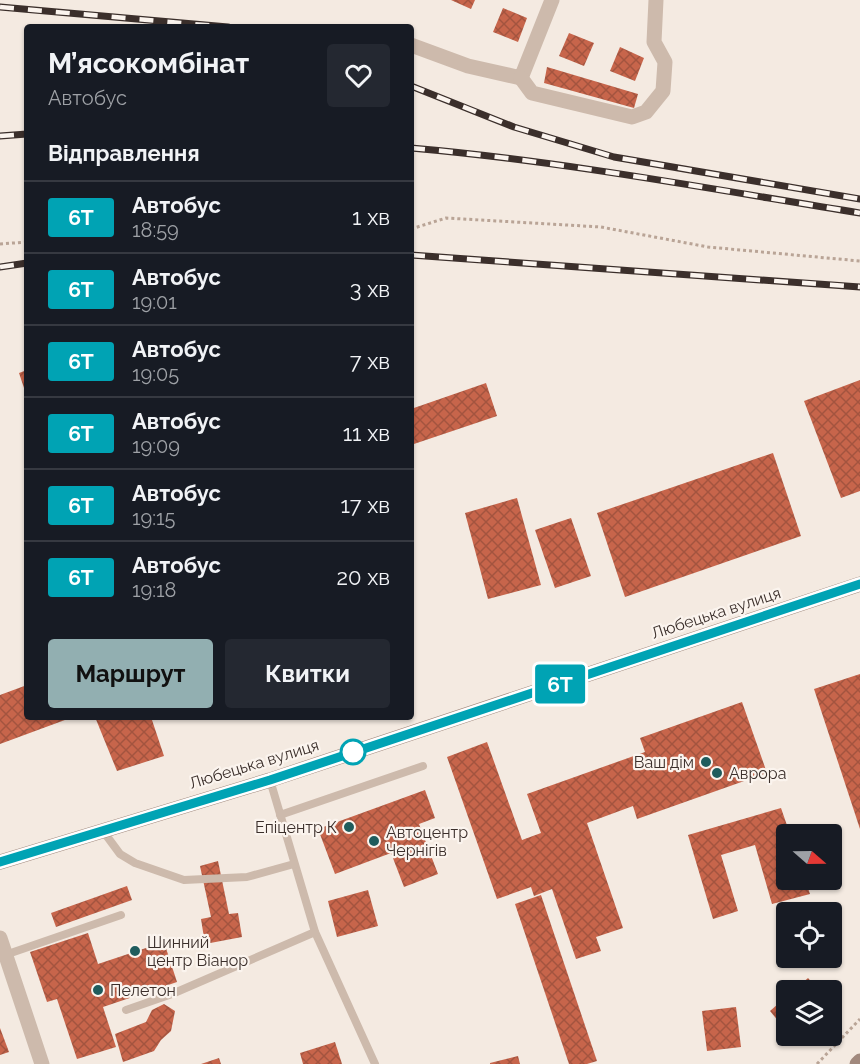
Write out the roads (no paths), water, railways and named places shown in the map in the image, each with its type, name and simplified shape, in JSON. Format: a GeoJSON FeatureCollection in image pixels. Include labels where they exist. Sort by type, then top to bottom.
{"type":"FeatureCollection","features":[{"type":"Feature","properties":{"kind":"main road","name":"Любецька вулиця"},"geometry":{"type":"LineString","coordinates":[[0,862],[270,780],[860,584]]}},
{"type":"Feature","properties":{"kind":"main road"},"geometry":{"type":"LineString","coordinates":[[857,1064],[860,1060]]}},
{"type":"Feature","properties":{"kind":"street"},"geometry":{"type":"LineString","coordinates":[[521,78],[552,0]]}},
{"type":"Feature","properties":{"kind":"street"},"geometry":{"type":"LineString","coordinates":[[414,46],[468,66],[521,78],[532,93],[632,117],[646,112],[663,91],[665,62],[654,42],[656,0]]}},
{"type":"Feature","properties":{"kind":"street"},"geometry":{"type":"LineString","coordinates":[[0,938],[42,1064]]}},
{"type":"Feature","properties":{"kind":"lane"},"geometry":{"type":"LineString","coordinates":[[280,815],[423,766]]}},
{"type":"Feature","properties":{"kind":"lane"},"geometry":{"type":"LineString","coordinates":[[270,780],[315,932],[375,1064]]}},
{"type":"Feature","properties":{"kind":"lane"},"geometry":{"type":"LineString","coordinates":[[102,830],[120,854],[152,870],[184,880],[247,877],[294,864]]}},
{"type":"Feature","properties":{"kind":"lane"},"geometry":{"type":"LineString","coordinates":[[5,955],[121,915]]}},
{"type":"Feature","properties":{"kind":"lane"},"geometry":{"type":"LineString","coordinates":[[126,1010],[172,994],[315,932]]}},
{"type":"Feature","properties":{"kind":"lane"},"geometry":{"type":"LineString","coordinates":[[846,1064],[860,1060]]}},
{"type":"Feature","properties":{"kind":"railway"},"geometry":{"type":"LineString","coordinates":[[0,7],[194,24]]}},
{"type":"Feature","properties":{"kind":"railway"},"geometry":{"type":"LineString","coordinates":[[414,87],[514,127],[614,157],[860,199]]}},
{"type":"Feature","properties":{"kind":"railway"},"geometry":{"type":"LineString","coordinates":[[0,136],[24,134]]}},
{"type":"Feature","properties":{"kind":"railway"},"geometry":{"type":"LineString","coordinates":[[414,148],[580,168],[860,213]]}},
{"type":"Feature","properties":{"kind":"railway"},"geometry":{"type":"LineString","coordinates":[[414,255],[860,287]]}},
{"type":"Feature","properties":{"kind":"railway"},"geometry":{"type":"LineString","coordinates":[[0,267],[24,263]]}},
{"type":"Feature","properties":{"kind":"place","name":"Ваш дім"},"geometry":{"type":"Point","coordinates":[706,762]}},
{"type":"Feature","properties":{"kind":"place","name":"Аврора"},"geometry":{"type":"Point","coordinates":[717,773]}},
{"type":"Feature","properties":{"kind":"place","name":"Епіцентр К"},"geometry":{"type":"Point","coordinates":[349,827]}},
{"type":"Feature","properties":{"kind":"place","name":"Автоцентр Чернігів"},"geometry":{"type":"Point","coordinates":[374,841]}},
{"type":"Feature","properties":{"kind":"place","name":"Шинний центр Віанор"},"geometry":{"type":"Point","coordinates":[135,951]}},
{"type":"Feature","properties":{"kind":"place","name":"Пелетон"},"geometry":{"type":"Point","coordinates":[98,990]}}]}
